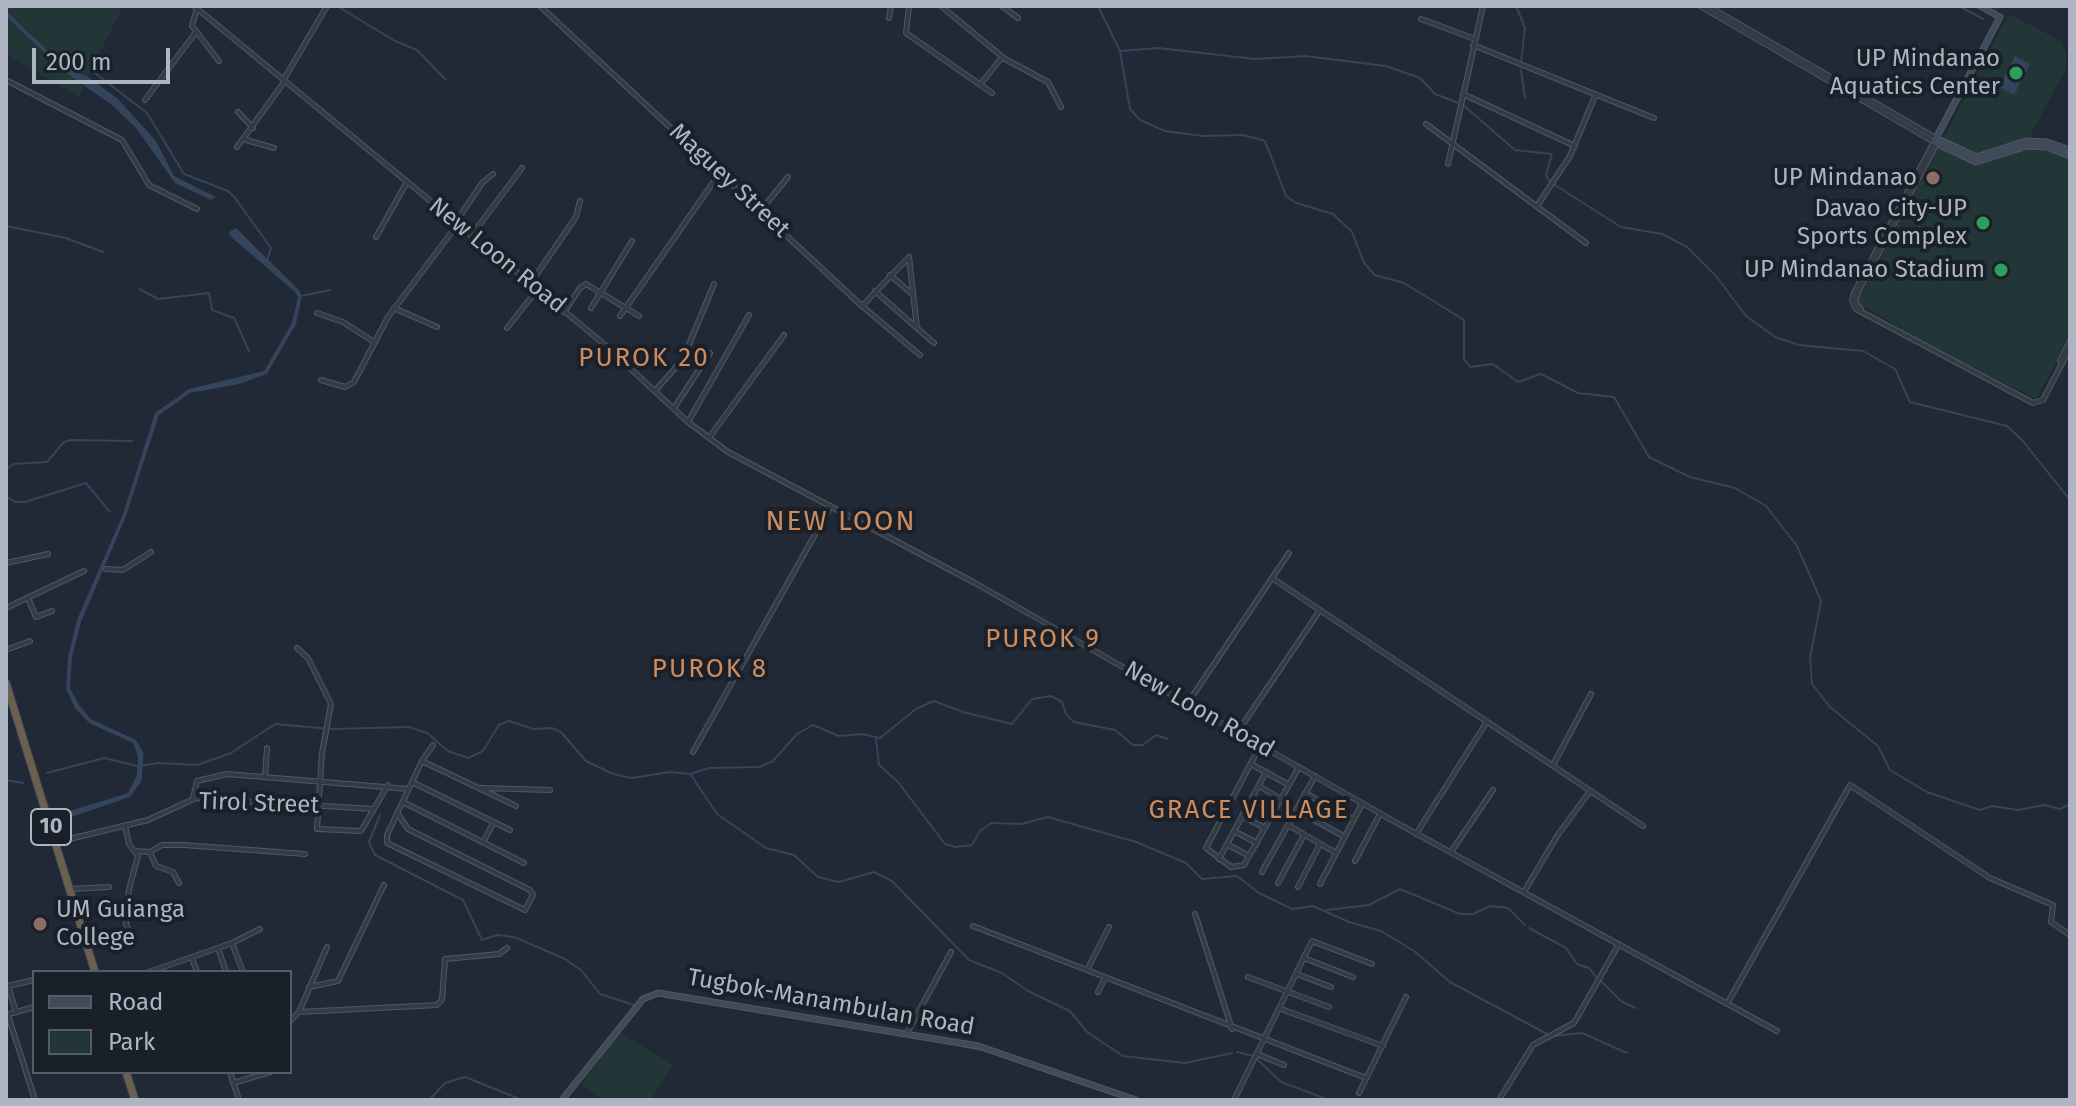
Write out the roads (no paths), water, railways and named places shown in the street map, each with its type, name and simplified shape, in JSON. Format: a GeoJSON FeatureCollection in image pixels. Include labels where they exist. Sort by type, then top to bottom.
{"type":"FeatureCollection","features":[{"type":"Feature","properties":{"kind":"highway","name":"10"},"geometry":{"type":"LineString","coordinates":[[6,683],[94,970]]}},
{"type":"Feature","properties":{"kind":"highway"},"geometry":{"type":"LineString","coordinates":[[127,1074],[135,1100]]}},
{"type":"Feature","properties":{"kind":"street"},"geometry":{"type":"LineString","coordinates":[[237,147],[284,80],[327,6]]}},
{"type":"Feature","properties":{"kind":"street","name":"Maguey Street"},"geometry":{"type":"LineString","coordinates":[[540,6],[862,306],[920,355]]}},
{"type":"Feature","properties":{"kind":"street"},"geometry":{"type":"LineString","coordinates":[[889,18],[891,6]]}},
{"type":"Feature","properties":{"kind":"street"},"geometry":{"type":"LineString","coordinates":[[909,6],[906,33],[992,93]]}},
{"type":"Feature","properties":{"kind":"street"},"geometry":{"type":"LineString","coordinates":[[941,6],[1002,57],[1048,82],[1061,107]]}},
{"type":"Feature","properties":{"kind":"street"},"geometry":{"type":"LineString","coordinates":[[1002,6],[1018,18]]}},
{"type":"Feature","properties":{"kind":"street"},"geometry":{"type":"LineString","coordinates":[[1448,164],[1483,6]]}},
{"type":"Feature","properties":{"kind":"street"},"geometry":{"type":"LineString","coordinates":[[1700,6],[1936,141],[1976,157],[2026,141],[2047,142],[2070,153]]}},
{"type":"Feature","properties":{"kind":"street"},"geometry":{"type":"LineString","coordinates":[[1708,6],[1936,141]]}},
{"type":"Feature","properties":{"kind":"street"},"geometry":{"type":"LineString","coordinates":[[1972,6],[2000,19],[1858,292],[1858,307],[2033,400],[2042,396],[2070,341]]}},
{"type":"Feature","properties":{"kind":"street"},"geometry":{"type":"LineString","coordinates":[[1980,6],[1989,13]]}},
{"type":"Feature","properties":{"kind":"street"},"geometry":{"type":"LineString","coordinates":[[196,7],[191,24],[219,61]]}},
{"type":"Feature","properties":{"kind":"street","name":"New Loon Road"},"geometry":{"type":"LineString","coordinates":[[196,7],[564,312],[688,422],[735,456],[975,583],[1362,804],[1777,1031]]}},
{"type":"Feature","properties":{"kind":"street"},"geometry":{"type":"LineString","coordinates":[[1421,19],[1654,118]]}},
{"type":"Feature","properties":{"kind":"street"},"geometry":{"type":"LineString","coordinates":[[145,100],[196,32]]}},
{"type":"Feature","properties":{"kind":"street"},"geometry":{"type":"LineString","coordinates":[[980,85],[1002,57]]}},
{"type":"Feature","properties":{"kind":"street"},"geometry":{"type":"LineString","coordinates":[[6,80],[122,140],[149,185],[197,209]]}},
{"type":"Feature","properties":{"kind":"street"},"geometry":{"type":"LineString","coordinates":[[1463,94],[1575,146]]}},
{"type":"Feature","properties":{"kind":"street"},"geometry":{"type":"LineString","coordinates":[[1537,206],[1575,146],[1595,95]]}},
{"type":"Feature","properties":{"kind":"street"},"geometry":{"type":"LineString","coordinates":[[238,112],[253,128]]}},
{"type":"Feature","properties":{"kind":"street"},"geometry":{"type":"LineString","coordinates":[[1426,124],[1586,243]]}},
{"type":"Feature","properties":{"kind":"street"},"geometry":{"type":"LineString","coordinates":[[243,139],[274,148]]}},
{"type":"Feature","properties":{"kind":"street"},"geometry":{"type":"LineString","coordinates":[[1936,141],[1854,293],[1855,308],[2033,403],[2043,400],[2070,348]]}},
{"type":"Feature","properties":{"kind":"street"},"geometry":{"type":"LineString","coordinates":[[471,236],[522,168]]}},
{"type":"Feature","properties":{"kind":"street"},"geometry":{"type":"LineString","coordinates":[[321,380],[350,386],[394,308],[483,182],[493,174]]}},
{"type":"Feature","properties":{"kind":"street"},"geometry":{"type":"LineString","coordinates":[[620,316],[719,174]]}},
{"type":"Feature","properties":{"kind":"street"},"geometry":{"type":"LineString","coordinates":[[761,210],[788,177]]}},
{"type":"Feature","properties":{"kind":"street"},"geometry":{"type":"LineString","coordinates":[[376,237],[407,182]]}},
{"type":"Feature","properties":{"kind":"street"},"geometry":{"type":"LineString","coordinates":[[530,284],[576,217],[580,201]]}},
{"type":"Feature","properties":{"kind":"street"},"geometry":{"type":"LineString","coordinates":[[591,308],[632,241]]}},
{"type":"Feature","properties":{"kind":"street"},"geometry":{"type":"LineString","coordinates":[[862,306],[909,257],[917,328]]}},
{"type":"Feature","properties":{"kind":"street"},"geometry":{"type":"LineString","coordinates":[[890,275],[914,296]]}},
{"type":"Feature","properties":{"kind":"street"},"geometry":{"type":"LineString","coordinates":[[564,312],[584,284],[639,316]]}},
{"type":"Feature","properties":{"kind":"street"},"geometry":{"type":"LineString","coordinates":[[655,391],[683,359],[714,284]]}},
{"type":"Feature","properties":{"kind":"street"},"geometry":{"type":"LineString","coordinates":[[507,328],[537,290]]}},
{"type":"Feature","properties":{"kind":"street"},"geometry":{"type":"LineString","coordinates":[[875,291],[934,343]]}},
{"type":"Feature","properties":{"kind":"street"},"geometry":{"type":"LineString","coordinates":[[394,308],[437,327]]}},
{"type":"Feature","properties":{"kind":"street"},"geometry":{"type":"LineString","coordinates":[[317,313],[343,322],[374,342]]}},
{"type":"Feature","properties":{"kind":"street"},"geometry":{"type":"LineString","coordinates":[[688,422],[749,315]]}},
{"type":"Feature","properties":{"kind":"street"},"geometry":{"type":"LineString","coordinates":[[709,438],[784,335]]}},
{"type":"Feature","properties":{"kind":"street"},"geometry":{"type":"LineString","coordinates":[[674,409],[710,353]]}},
{"type":"Feature","properties":{"kind":"street"},"geometry":{"type":"LineString","coordinates":[[693,752],[831,506]]}},
{"type":"Feature","properties":{"kind":"street"},"geometry":{"type":"LineString","coordinates":[[106,569],[123,570],[151,552]]}},
{"type":"Feature","properties":{"kind":"street"},"geometry":{"type":"LineString","coordinates":[[1187,704],[1289,553]]}},
{"type":"Feature","properties":{"kind":"street"},"geometry":{"type":"LineString","coordinates":[[6,563],[48,554]]}},
{"type":"Feature","properties":{"kind":"street"},"geometry":{"type":"LineString","coordinates":[[6,608],[84,571]]}},
{"type":"Feature","properties":{"kind":"street"},"geometry":{"type":"LineString","coordinates":[[1272,578],[1643,826]]}},
{"type":"Feature","properties":{"kind":"street"},"geometry":{"type":"LineString","coordinates":[[28,598],[36,617],[52,611]]}},
{"type":"Feature","properties":{"kind":"street"},"geometry":{"type":"LineString","coordinates":[[1237,733],[1320,610]]}},
{"type":"Feature","properties":{"kind":"street"},"geometry":{"type":"LineString","coordinates":[[6,650],[30,641]]}},
{"type":"Feature","properties":{"kind":"street"},"geometry":{"type":"LineString","coordinates":[[297,648],[308,658],[330,697],[316,826],[320,831],[361,831],[388,785]]}},
{"type":"Feature","properties":{"kind":"street"},"geometry":{"type":"LineString","coordinates":[[1553,765],[1591,694]]}},
{"type":"Feature","properties":{"kind":"street"},"geometry":{"type":"LineString","coordinates":[[1416,834],[1486,723]]}},
{"type":"Feature","properties":{"kind":"street"},"geometry":{"type":"LineString","coordinates":[[398,814],[408,829],[530,890],[533,895],[526,909],[520,911],[389,845],[386,838],[422,761],[433,745]]}},
{"type":"Feature","properties":{"kind":"street"},"geometry":{"type":"LineString","coordinates":[[1260,746],[1206,850],[1237,869],[1257,843],[1299,767]]}},
{"type":"Feature","properties":{"kind":"street"},"geometry":{"type":"LineString","coordinates":[[265,777],[267,748]]}},
{"type":"Feature","properties":{"kind":"street"},"geometry":{"type":"LineString","coordinates":[[422,761],[516,806]]}},
{"type":"Feature","properties":{"kind":"street"},"geometry":{"type":"LineString","coordinates":[[1251,764],[1289,785]]}},
{"type":"Feature","properties":{"kind":"street"},"geometry":{"type":"LineString","coordinates":[[1219,859],[1266,772]]}},
{"type":"Feature","properties":{"kind":"street"},"geometry":{"type":"LineString","coordinates":[[193,798],[195,783],[210,776],[388,785],[409,789]]}},
{"type":"Feature","properties":{"kind":"street"},"geometry":{"type":"LineString","coordinates":[[1262,872],[1315,776]]}},
{"type":"Feature","properties":{"kind":"street"},"geometry":{"type":"LineString","coordinates":[[412,782],[510,830]]}},
{"type":"Feature","properties":{"kind":"street"},"geometry":{"type":"LineString","coordinates":[[1727,1004],[1850,785],[1990,878],[2053,905],[2051,922],[2070,935]]}},
{"type":"Feature","properties":{"kind":"street"},"geometry":{"type":"LineString","coordinates":[[1259,786],[1281,799]]}},
{"type":"Feature","properties":{"kind":"street"},"geometry":{"type":"LineString","coordinates":[[479,788],[550,790]]}},
{"type":"Feature","properties":{"kind":"street"},"geometry":{"type":"LineString","coordinates":[[1451,852],[1493,790]]}},
{"type":"Feature","properties":{"kind":"street"},"geometry":{"type":"LineString","coordinates":[[1524,892],[1557,836],[1590,791]]}},
{"type":"Feature","properties":{"kind":"street"},"geometry":{"type":"LineString","coordinates":[[1305,793],[1354,820]]}},
{"type":"Feature","properties":{"kind":"street","name":"Tirol Street"},"geometry":{"type":"LineString","coordinates":[[55,842],[154,818],[193,798],[374,809]]}},
{"type":"Feature","properties":{"kind":"street"},"geometry":{"type":"LineString","coordinates":[[1251,801],[1273,814]]}},
{"type":"Feature","properties":{"kind":"street"},"geometry":{"type":"LineString","coordinates":[[403,802],[524,863]]}},
{"type":"Feature","properties":{"kind":"street"},"geometry":{"type":"LineString","coordinates":[[1320,884],[1362,804]]}},
{"type":"Feature","properties":{"kind":"street"},"geometry":{"type":"LineString","coordinates":[[1296,810],[1345,837]]}},
{"type":"Feature","properties":{"kind":"street"},"geometry":{"type":"LineString","coordinates":[[1355,861],[1380,814]]}},
{"type":"Feature","properties":{"kind":"street"},"geometry":{"type":"LineString","coordinates":[[1242,816],[1265,828]]}},
{"type":"Feature","properties":{"kind":"street"},"geometry":{"type":"LineString","coordinates":[[483,842],[494,822]]}},
{"type":"Feature","properties":{"kind":"street"},"geometry":{"type":"LineString","coordinates":[[1288,825],[1336,853]]}},
{"type":"Feature","properties":{"kind":"street"},"geometry":{"type":"LineString","coordinates":[[125,826],[129,844],[138,858],[129,889],[126,924],[129,933]]}},
{"type":"Feature","properties":{"kind":"street"},"geometry":{"type":"LineString","coordinates":[[1234,831],[1257,843]]}},
{"type":"Feature","properties":{"kind":"street"},"geometry":{"type":"LineString","coordinates":[[1278,883],[1304,835]]}},
{"type":"Feature","properties":{"kind":"street"},"geometry":{"type":"LineString","coordinates":[[1227,844],[1249,856]]}},
{"type":"Feature","properties":{"kind":"street"},"geometry":{"type":"LineString","coordinates":[[1298,887],[1320,844]]}},
{"type":"Feature","properties":{"kind":"street"},"geometry":{"type":"LineString","coordinates":[[136,851],[150,852],[162,845],[184,845],[305,854]]}},
{"type":"Feature","properties":{"kind":"street"},"geometry":{"type":"LineString","coordinates":[[150,852],[156,866],[173,872],[179,883]]}},
{"type":"Feature","properties":{"kind":"street"},"geometry":{"type":"LineString","coordinates":[[309,987],[337,983],[384,885]]}},
{"type":"Feature","properties":{"kind":"street"},"geometry":{"type":"LineString","coordinates":[[70,889],[109,887]]}},
{"type":"Feature","properties":{"kind":"street"},"geometry":{"type":"LineString","coordinates":[[1195,914],[1232,1029]]}},
{"type":"Feature","properties":{"kind":"street"},"geometry":{"type":"LineString","coordinates":[[973,926],[1232,1029],[1366,1078]]}},
{"type":"Feature","properties":{"kind":"street"},"geometry":{"type":"LineString","coordinates":[[1087,970],[1109,927]]}},
{"type":"Feature","properties":{"kind":"street"},"geometry":{"type":"LineString","coordinates":[[155,970],[232,943],[260,929]]}},
{"type":"Feature","properties":{"kind":"street"},"geometry":{"type":"LineString","coordinates":[[1234,1100],[1312,941],[1372,964]]}},
{"type":"Feature","properties":{"kind":"street"},"geometry":{"type":"LineString","coordinates":[[232,943],[242,970]]}},
{"type":"Feature","properties":{"kind":"street"},"geometry":{"type":"LineString","coordinates":[[1499,1100],[1536,1042],[1574,1023],[1619,944]]}},
{"type":"Feature","properties":{"kind":"street"},"geometry":{"type":"LineString","coordinates":[[292,1019],[299,1012],[327,947]]}},
{"type":"Feature","properties":{"kind":"street"},"geometry":{"type":"LineString","coordinates":[[218,948],[225,970]]}},
{"type":"Feature","properties":{"kind":"street"},"geometry":{"type":"LineString","coordinates":[[299,1012],[437,1005],[442,1000],[445,959],[499,954],[507,948]]}},
{"type":"Feature","properties":{"kind":"street"},"geometry":{"type":"LineString","coordinates":[[907,1033],[951,952]]}},
{"type":"Feature","properties":{"kind":"street"},"geometry":{"type":"LineString","coordinates":[[192,958],[196,970]]}},
{"type":"Feature","properties":{"kind":"street"},"geometry":{"type":"LineString","coordinates":[[1304,958],[1353,977]]}},
{"type":"Feature","properties":{"kind":"street"},"geometry":{"type":"LineString","coordinates":[[1297,974],[1331,987]]}},
{"type":"Feature","properties":{"kind":"street"},"geometry":{"type":"LineString","coordinates":[[1248,977],[1329,1007]]}},
{"type":"Feature","properties":{"kind":"street"},"geometry":{"type":"LineString","coordinates":[[1098,992],[1105,978]]}},
{"type":"Feature","properties":{"kind":"street"},"geometry":{"type":"LineString","coordinates":[[16,1012],[8,986],[32,980]]}},
{"type":"Feature","properties":{"kind":"street","name":"Tugbok-Manambulan Road"},"geometry":{"type":"LineString","coordinates":[[562,1100],[626,1019],[652,993],[907,1033],[997,1051],[1136,1100]]}},
{"type":"Feature","properties":{"kind":"street"},"geometry":{"type":"LineString","coordinates":[[1359,1093],[1406,997]]}},
{"type":"Feature","properties":{"kind":"street"},"geometry":{"type":"LineString","coordinates":[[32,1008],[7,1015],[35,1100]]}},
{"type":"Feature","properties":{"kind":"street"},"geometry":{"type":"LineString","coordinates":[[1281,1009],[1383,1046]]}},
{"type":"Feature","properties":{"kind":"street"},"geometry":{"type":"LineString","coordinates":[[1257,1054],[1284,1065]]}},
{"type":"Feature","properties":{"kind":"street"},"geometry":{"type":"LineString","coordinates":[[231,1074],[239,1100]]}},
{"type":"Feature","properties":{"kind":"street"},"geometry":{"type":"LineString","coordinates":[[233,1083],[259,1074]]}},
{"type":"Feature","properties":{"kind":"water"},"geometry":{"type":"Polygon","coordinates":[[[6,11],[66,68],[88,77],[117,98],[156,141],[174,176],[216,197],[211,200],[175,183],[136,128],[112,105],[63,71],[6,16],[6,11]]]}},
{"type":"Feature","properties":{"kind":"water"},"geometry":{"type":"Polygon","coordinates":[[[2015,56],[2030,64],[2014,95],[1999,87],[2015,56]]]}},
{"type":"Feature","properties":{"kind":"water"},"geometry":{"type":"Polygon","coordinates":[[[236,228],[299,290],[302,296],[296,324],[267,374],[239,384],[190,393],[159,415],[126,516],[81,622],[72,657],[70,688],[79,705],[91,719],[136,740],[143,752],[143,760],[139,759],[133,743],[89,723],[75,708],[66,689],[68,657],[77,620],[123,514],[155,413],[189,389],[264,371],[292,323],[298,297],[230,236],[229,232],[236,228]]]}},
{"type":"Feature","properties":{"kind":"water"},"geometry":{"type":"Polygon","coordinates":[[[138,773],[142,773],[141,782],[130,797],[59,821],[57,818],[128,793],[138,773]]]}},
{"type":"Feature","properties":{"kind":"waterway"},"geometry":{"type":"LineString","coordinates":[[337,6],[395,41],[417,50],[446,80]]}},
{"type":"Feature","properties":{"kind":"waterway"},"geometry":{"type":"LineString","coordinates":[[1098,6],[1120,51],[1130,109],[1140,120],[1165,131],[1203,136],[1243,135],[1265,141],[1286,196],[1296,203],[1333,214],[1352,232],[1364,263],[1375,275],[1404,283],[1464,320],[1464,359],[1470,367],[1493,364],[1518,382],[1541,374],[1578,393],[1614,397],[1649,457],[1690,477],[1735,488],[1766,506],[1797,546],[1821,601],[1810,658],[1812,684],[1830,707],[1878,746],[1890,770],[1927,792],[1980,810],[1992,806],[2018,810],[2044,805],[2060,809],[2070,804]]}},
{"type":"Feature","properties":{"kind":"waterway"},"geometry":{"type":"LineString","coordinates":[[1516,6],[1525,28],[1521,62]]}},
{"type":"Feature","properties":{"kind":"waterway"},"geometry":{"type":"LineString","coordinates":[[1959,6],[1983,19]]}},
{"type":"Feature","properties":{"kind":"waterway"},"geometry":{"type":"LineString","coordinates":[[1993,6],[1997,8]]}},
{"type":"Feature","properties":{"kind":"waterway"},"geometry":{"type":"LineString","coordinates":[[1121,51],[1158,48],[1255,59],[1305,56],[1386,66],[1420,78],[1435,94],[1459,103]]}},
{"type":"Feature","properties":{"kind":"waterway"},"geometry":{"type":"LineString","coordinates":[[91,70],[147,113],[184,174],[228,191],[235,198],[271,248],[266,263]]}},
{"type":"Feature","properties":{"kind":"waterway"},"geometry":{"type":"LineString","coordinates":[[1521,70],[1525,98]]}},
{"type":"Feature","properties":{"kind":"waterway"},"geometry":{"type":"LineString","coordinates":[[1463,105],[1515,150],[1552,154],[1546,175],[1550,182]]}},
{"type":"Feature","properties":{"kind":"waterway"},"geometry":{"type":"LineString","coordinates":[[1555,185],[1621,227],[1662,234],[1687,247],[1716,276],[1746,316],[1775,337],[1799,345],[1863,351],[1895,369],[1910,402],[2007,426],[2070,500]]}},
{"type":"Feature","properties":{"kind":"waterway"},"geometry":{"type":"LineString","coordinates":[[6,226],[66,238],[103,252]]}},
{"type":"Feature","properties":{"kind":"waterway"},"geometry":{"type":"LineString","coordinates":[[139,289],[158,299],[209,293],[212,310],[234,318],[249,351]]}},
{"type":"Feature","properties":{"kind":"waterway"},"geometry":{"type":"LineString","coordinates":[[301,296],[330,290]]}},
{"type":"Feature","properties":{"kind":"waterway"},"geometry":{"type":"LineString","coordinates":[[6,469],[14,464],[47,462],[64,442],[71,440],[132,441]]}},
{"type":"Feature","properties":{"kind":"waterway"},"geometry":{"type":"LineString","coordinates":[[6,496],[15,502],[25,502],[86,483],[110,512]]}},
{"type":"Feature","properties":{"kind":"waterway"},"geometry":{"type":"LineString","coordinates":[[47,773],[104,758],[137,766],[160,763],[197,765],[231,753],[275,724],[331,729],[409,727],[427,733],[448,751],[468,758],[483,751],[499,725],[509,721],[533,729],[552,728],[561,732],[586,761],[613,774],[632,778],[670,772],[690,774],[709,768],[759,767],[773,761],[797,734],[813,725],[839,736],[862,734],[880,738],[916,709],[934,701],[1012,724],[1032,699],[1051,696],[1062,702],[1066,714],[1074,722],[1115,730],[1133,745],[1143,745],[1156,735],[1168,739]]}},
{"type":"Feature","properties":{"kind":"waterway"},"geometry":{"type":"LineString","coordinates":[[876,739],[879,765],[898,782],[945,844],[955,847],[972,845],[980,831],[991,823],[1021,824],[1048,817],[1136,842],[1186,863],[1202,879],[1237,876],[1259,893],[1292,909],[1313,906],[1349,922],[1381,931],[1414,951],[1450,982],[1547,1034]]}},
{"type":"Feature","properties":{"kind":"waterway"},"geometry":{"type":"LineString","coordinates":[[139,779],[141,753]]}},
{"type":"Feature","properties":{"kind":"waterway"},"geometry":{"type":"LineString","coordinates":[[691,775],[717,814],[766,848],[794,855],[818,877],[839,882],[874,872],[892,881],[969,960],[1002,973],[1028,991],[1070,1011],[1087,1032],[1123,1056],[1185,1063],[1232,1053]]}},
{"type":"Feature","properties":{"kind":"waterway"},"geometry":{"type":"LineString","coordinates":[[6,780],[23,783]]}},
{"type":"Feature","properties":{"kind":"waterway"},"geometry":{"type":"LineString","coordinates":[[380,815],[369,842],[375,855],[463,900],[482,940],[497,935],[514,937],[565,959],[581,970],[600,994],[634,1005]]}},
{"type":"Feature","properties":{"kind":"waterway"},"geometry":{"type":"LineString","coordinates":[[1327,910],[1369,905],[1400,889],[1460,914],[1473,914],[1490,906],[1508,908],[1525,925]]}},
{"type":"Feature","properties":{"kind":"waterway"},"geometry":{"type":"LineString","coordinates":[[1529,928],[1566,948],[1577,964],[1589,968],[1596,977]]}},
{"type":"Feature","properties":{"kind":"waterway"},"geometry":{"type":"LineString","coordinates":[[1601,981],[1621,1001],[1635,1008]]}},
{"type":"Feature","properties":{"kind":"waterway"},"geometry":{"type":"LineString","coordinates":[[1554,1036],[1582,1033],[1627,1053]]}},
{"type":"Feature","properties":{"kind":"waterway"},"geometry":{"type":"LineString","coordinates":[[961,1046],[982,1050]]}},
{"type":"Feature","properties":{"kind":"waterway"},"geometry":{"type":"LineString","coordinates":[[1237,1052],[1253,1056]]}},
{"type":"Feature","properties":{"kind":"waterway"},"geometry":{"type":"LineString","coordinates":[[1257,1059],[1281,1082],[1329,1100]]}},
{"type":"Feature","properties":{"kind":"waterway"},"geometry":{"type":"LineString","coordinates":[[429,1100],[445,1083],[465,1077],[522,1100]]}},
{"type":"Feature","properties":{"kind":"place","name":"UP Mindanao Aquatics Center"},"geometry":{"type":"Point","coordinates":[2016,73]}},
{"type":"Feature","properties":{"kind":"place","name":"UP Mindanao"},"geometry":{"type":"Point","coordinates":[1933,178]}},
{"type":"Feature","properties":{"kind":"place","name":"Davao City-UP Sports Complex"},"geometry":{"type":"Point","coordinates":[1983,223]}},
{"type":"Feature","properties":{"kind":"place","name":"UP Mindanao Stadium"},"geometry":{"type":"Point","coordinates":[2001,270]}},
{"type":"Feature","properties":{"kind":"place","name":"UM Guianga College"},"geometry":{"type":"Point","coordinates":[40,924]}},
{"type":"Feature","properties":{"kind":"district","name":"PUROK 20"},"geometry":{"type":"Point","coordinates":[644,359]}},
{"type":"Feature","properties":{"kind":"district","name":"NEW LOON"},"geometry":{"type":"Point","coordinates":[841,522]}},
{"type":"Feature","properties":{"kind":"district","name":"PUROK 9"},"geometry":{"type":"Point","coordinates":[1043,640]}},
{"type":"Feature","properties":{"kind":"district","name":"PUROK 8"},"geometry":{"type":"Point","coordinates":[710,670]}},
{"type":"Feature","properties":{"kind":"district","name":"GRACE VILLAGE"},"geometry":{"type":"Point","coordinates":[1249,811]}}]}
